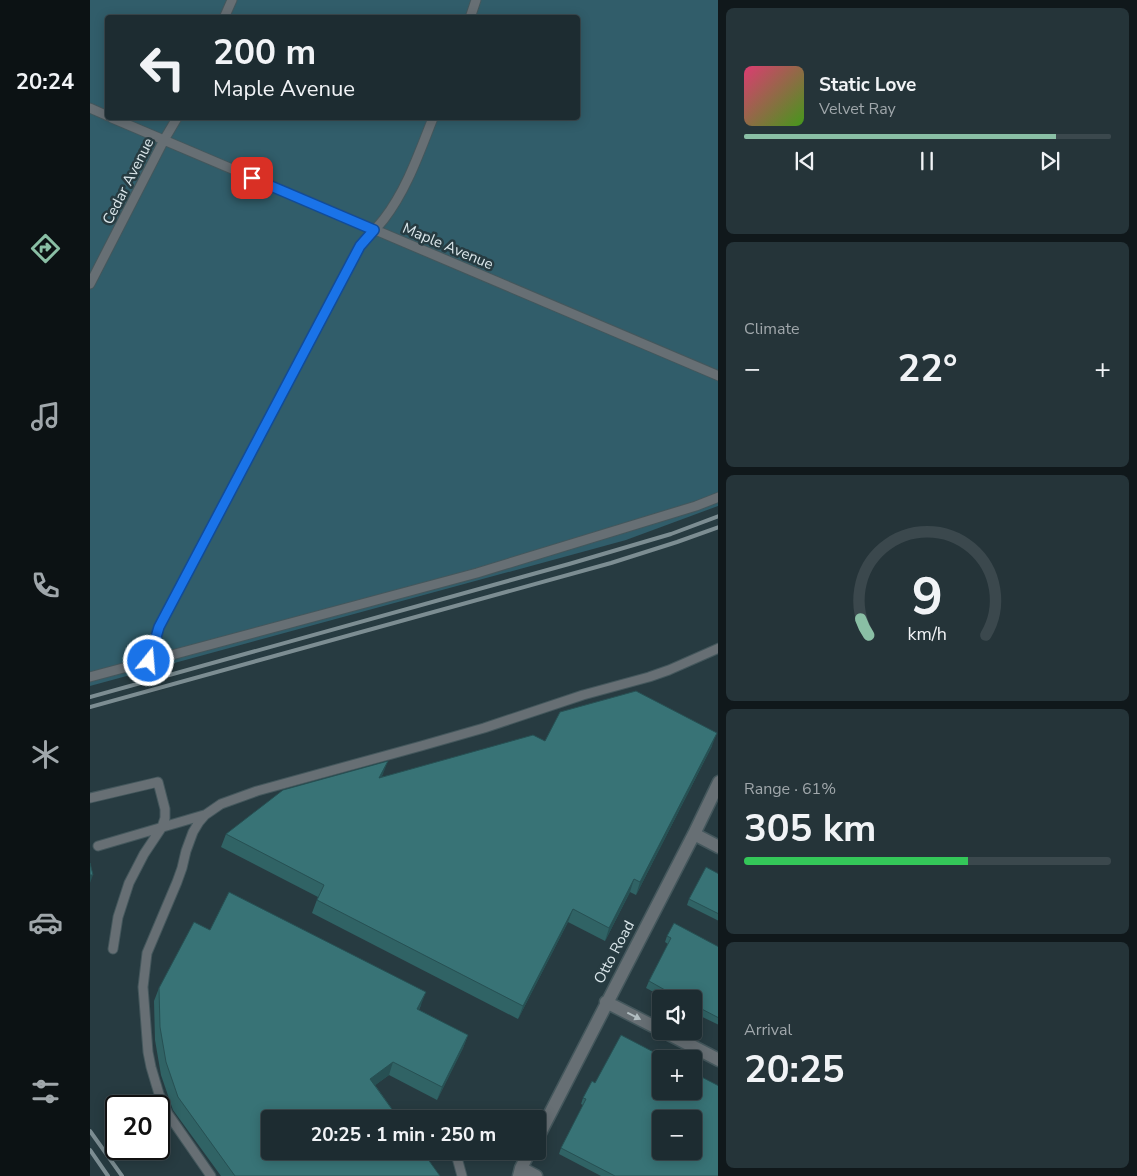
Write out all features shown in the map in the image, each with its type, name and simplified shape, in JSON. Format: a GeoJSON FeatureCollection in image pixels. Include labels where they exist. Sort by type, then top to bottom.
{"type":"FeatureCollection","features":[{"type":"Feature","properties":{"kind":"street","name":"Otto Road"},"geometry":{"type":"LineString","coordinates":[[546,1121],[694,834],[718,782]]}},
{"type":"Feature","properties":{"kind":"street"},"geometry":{"type":"LineString","coordinates":[[694,834],[718,847]]}},
{"type":"Feature","properties":{"kind":"street"},"geometry":{"type":"LineString","coordinates":[[606,1002],[652,1026]]}},
{"type":"Feature","properties":{"kind":"street"},"geometry":{"type":"LineString","coordinates":[[679,1040],[718,1060]]}},
{"type":"Feature","properties":{"kind":"street"},"geometry":{"type":"LineString","coordinates":[[526,1160],[520,1172],[536,1176]]}},
{"type":"Feature","properties":{"kind":"lane"},"geometry":{"type":"LineString","coordinates":[[225,15],[232,0]]}},
{"type":"Feature","properties":{"kind":"lane"},"geometry":{"type":"LineString","coordinates":[[471,15],[476,0]]}},
{"type":"Feature","properties":{"kind":"lane"},"geometry":{"type":"LineString","coordinates":[[90,108],[105,115]]}},
{"type":"Feature","properties":{"kind":"lane","name":"Maple Avenue"},"geometry":{"type":"LineString","coordinates":[[117,120],[718,376]]}},
{"type":"Feature","properties":{"kind":"lane","name":"Cedar Avenue"},"geometry":{"type":"LineString","coordinates":[[90,284],[176,120]]}},
{"type":"Feature","properties":{"kind":"lane"},"geometry":{"type":"LineString","coordinates":[[149,661],[159,627],[360,246],[384,220],[398,197],[415,164],[432,120]]}},
{"type":"Feature","properties":{"kind":"lane"},"geometry":{"type":"LineString","coordinates":[[90,677],[477,574],[696,506],[718,497]]}},
{"type":"Feature","properties":{"kind":"lane"},"geometry":{"type":"LineString","coordinates":[[211,1176],[168,1114],[159,1094],[148,1052],[143,987],[148,953],[177,882],[193,832],[205,815],[221,804],[257,791],[429,744],[583,695],[649,677],[718,648]]}},
{"type":"Feature","properties":{"kind":"lane"},"geometry":{"type":"LineString","coordinates":[[90,798],[158,782],[165,810],[162,826],[144,854],[129,883],[118,917],[113,949]]}},
{"type":"Feature","properties":{"kind":"lane"},"geometry":{"type":"LineString","coordinates":[[98,846],[205,815]]}},
{"type":"Feature","properties":{"kind":"lane"},"geometry":{"type":"LineString","coordinates":[[458,1160],[462,1176]]}},
{"type":"Feature","properties":{"kind":"shaded area"},"geometry":{"type":"Polygon","coordinates":[[[90,0],[718,0],[718,506],[626,540],[90,686],[90,0]]]}},
{"type":"Feature","properties":{"kind":"building"},"geometry":{"type":"Polygon","coordinates":[[[636,691],[717,733],[640,882],[634,879],[609,928],[573,909],[523,1006],[317,900],[324,885],[226,834],[283,790],[388,761],[379,778],[533,735],[545,741],[560,712],[636,691]]]}},
{"type":"Feature","properties":{"kind":"building"},"geometry":{"type":"Polygon","coordinates":[[[90,863],[93,875],[90,875],[90,863]]]}},
{"type":"Feature","properties":{"kind":"building"},"geometry":{"type":"Polygon","coordinates":[[[706,867],[718,873],[718,914],[689,899],[706,867]]]}},
{"type":"Feature","properties":{"kind":"building"},"geometry":{"type":"Polygon","coordinates":[[[229,892],[426,992],[417,1009],[468,1035],[442,1087],[393,1062],[370,1079],[392,1110],[261,1110],[261,1160],[428,1160],[440,1176],[235,1176],[178,1097],[166,1062],[160,1027],[159,988],[194,922],[210,930],[229,892]]]}},
{"type":"Feature","properties":{"kind":"building"},"geometry":{"type":"Polygon","coordinates":[[[674,923],[718,946],[718,1017],[702,1009],[702,990],[665,990],[649,981],[671,938],[667,936],[674,923]]]}},
{"type":"Feature","properties":{"kind":"building"},"geometry":{"type":"Polygon","coordinates":[[[621,1035],[652,1051],[652,1100],[702,1100],[702,1077],[718,1085],[718,1176],[615,1176],[561,1148],[586,1099],[583,1098],[592,1081],[595,1083],[621,1035]]]}},
{"type":"Feature","properties":{"kind":"railway"},"geometry":{"type":"LineString","coordinates":[[90,697],[569,564],[671,534],[718,516]]}},
{"type":"Feature","properties":{"kind":"railway"},"geometry":{"type":"LineString","coordinates":[[90,707],[611,563],[718,527]]}},
{"type":"Feature","properties":{"kind":"railway"},"geometry":{"type":"LineString","coordinates":[[90,1131],[122,1176]]}},
{"type":"Feature","properties":{"kind":"railway"},"geometry":{"type":"LineString","coordinates":[[90,1150],[108,1176]]}},
{"type":"Feature","properties":{"kind":"route"},"geometry":{"type":"LineString","coordinates":[[149,661],[159,627],[360,246],[374,230],[252,178]]}}]}
